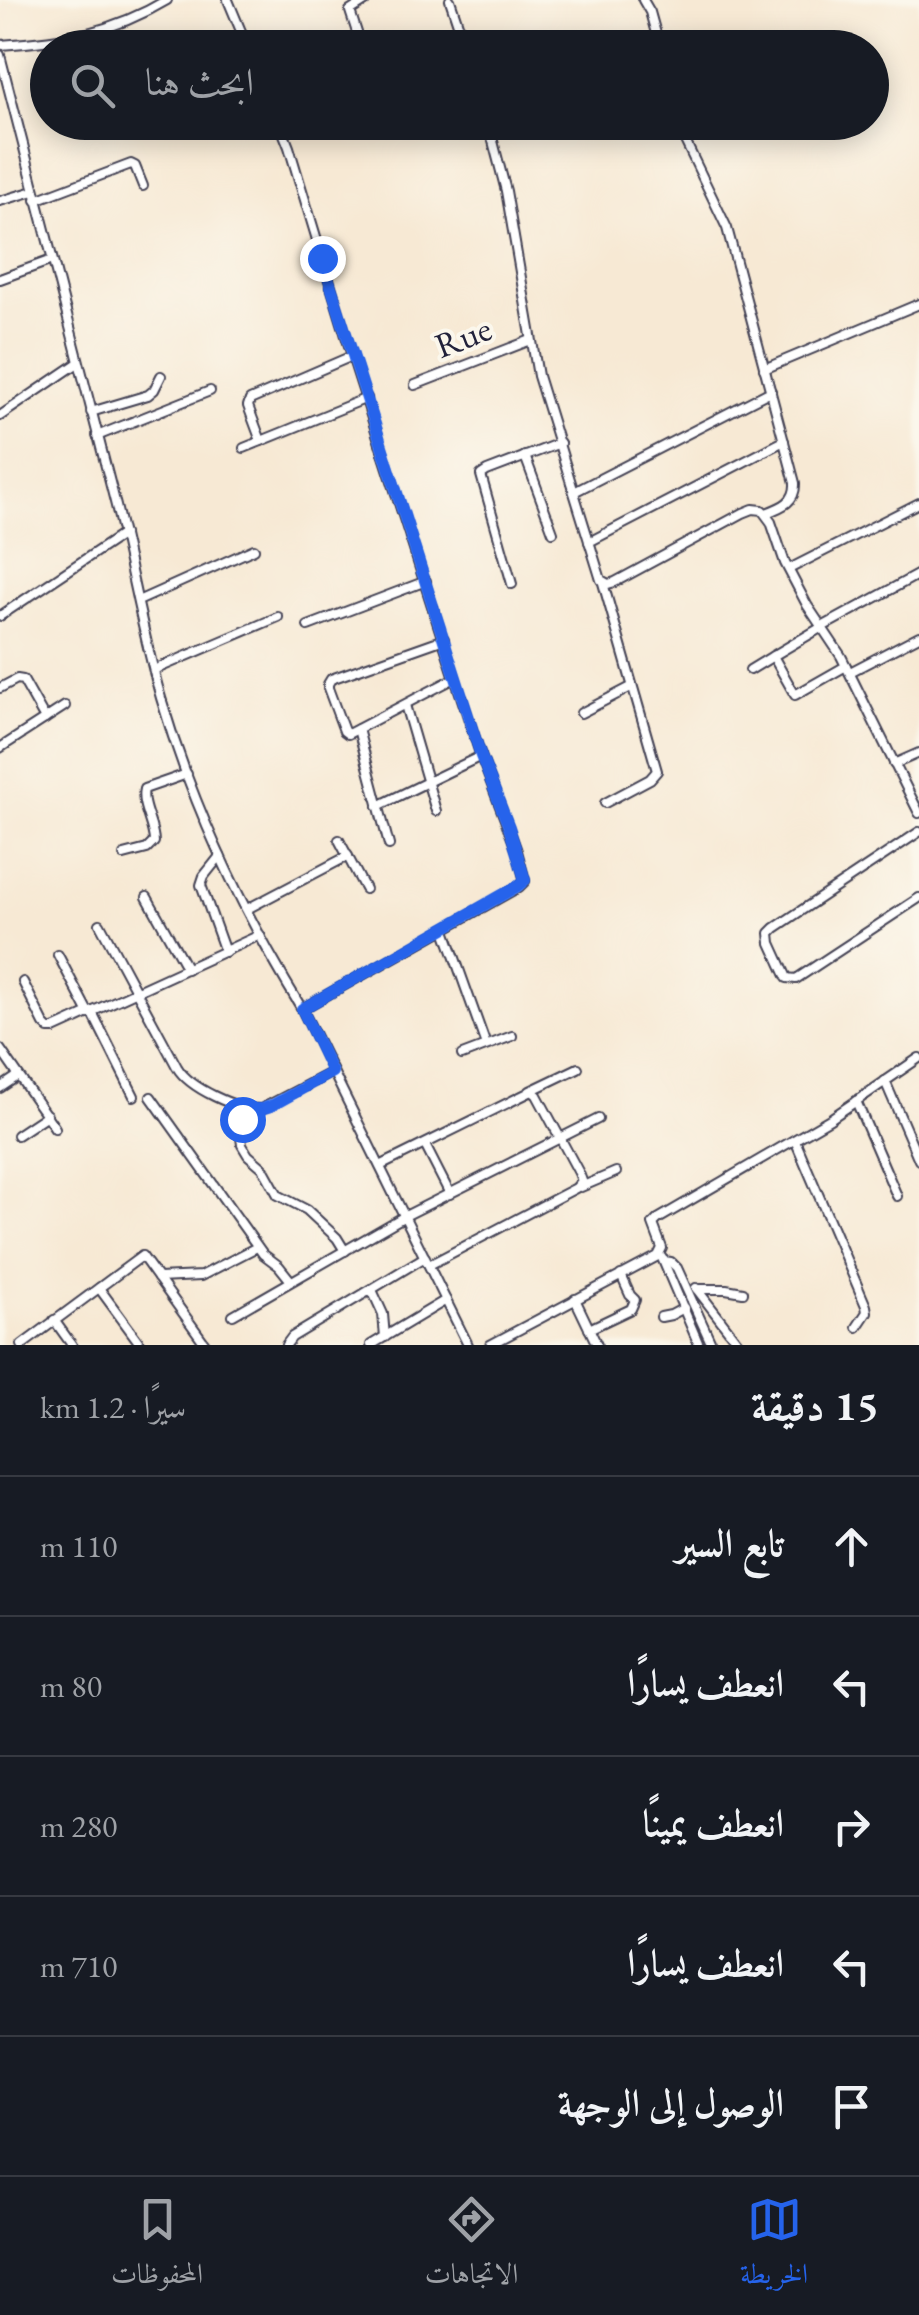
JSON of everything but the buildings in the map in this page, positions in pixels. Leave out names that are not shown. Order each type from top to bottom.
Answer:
[{"type":"street","points":[[101,30],[122,24],[167,0]]},
{"type":"street","points":[[228,0],[240,30]]},
{"type":"street","points":[[356,30],[350,13],[367,0]]},
{"type":"street","points":[[450,0],[460,30]]},
{"type":"street","points":[[643,0],[655,30]]},
{"type":"street","points":[[0,44],[30,43]]},
{"type":"street","points":[[0,56],[123,534],[154,670],[200,811],[466,1344]]},
{"type":"street","points":[[285,140],[481,756],[525,882],[302,1009]]},
{"type":"street","points":[[493,140],[506,191],[542,393],[603,582],[657,772],[650,780],[605,803]]},
{"type":"street","points":[[685,140],[728,228],[795,483],[792,500],[766,514]]},
{"type":"street","points":[[0,200],[35,196],[131,164],[143,186]]},
{"type":"street","points":[[0,279],[52,260]]},
{"type":"street","points":[[764,370],[919,304]]},
{"type":"street","name":"Rue","points":[[415,384],[531,340]]},
{"type":"street","points":[[261,440],[248,406],[250,400],[352,356]]},
{"type":"street","points":[[0,416],[78,363]]},
{"type":"street","points":[[91,412],[148,394],[162,376]]},
{"type":"street","points":[[98,436],[210,391]]},
{"type":"street","points":[[574,492],[771,391]]},
{"type":"street","points":[[244,448],[367,398]]},
{"type":"street","points":[[589,542],[784,441]]},
{"type":"street","points":[[512,584],[481,475],[560,443]]},
{"type":"street","points":[[525,456],[552,532]]},
{"type":"street","points":[[789,569],[919,503]]},
{"type":"street","points":[[603,582],[616,582],[743,513],[762,510],[789,569],[848,669],[919,813]]},
{"type":"street","points":[[0,616],[123,534]]},
{"type":"street","points":[[138,601],[254,550]]},
{"type":"street","points":[[750,670],[919,574]]},
{"type":"street","points":[[308,626],[426,581]]},
{"type":"street","points":[[154,670],[278,617]]},
{"type":"street","points":[[773,656],[795,695],[919,636]]},
{"type":"street","points":[[444,639],[328,681],[328,688],[348,734],[456,678]]},
{"type":"street","points":[[0,688],[23,680],[45,720]]},
{"type":"street","points":[[580,713],[632,687]]},
{"type":"street","points":[[405,704],[436,812]]},
{"type":"street","points":[[0,748],[65,706]]},
{"type":"street","points":[[358,729],[389,844]]},
{"type":"street","points":[[894,764],[919,753]]},
{"type":"street","points":[[378,806],[481,756]]},
{"type":"street","points":[[124,855],[153,846],[154,831],[144,789],[187,774]]},
{"type":"street","points":[[919,832],[775,928],[770,933],[771,943],[787,978],[796,979],[919,898]]},
{"type":"street","points":[[340,840],[365,889]]},
{"type":"street","points":[[220,856],[201,885],[225,952]]},
{"type":"street","points":[[247,909],[348,856]]},
{"type":"street","points":[[147,897],[187,970]]},
{"type":"street","points":[[100,924],[168,1054],[187,1081],[249,1109],[261,1109],[332,1072]]},
{"type":"street","points":[[445,930],[486,1046]]},
{"type":"street","points":[[23,982],[44,1024],[54,1030],[260,934]]},
{"type":"street","points":[[58,954],[134,1096]]},
{"type":"street","points":[[462,1055],[512,1036]]},
{"type":"street","points":[[0,1050],[55,1128]]},
{"type":"street","points":[[699,1345],[662,1258],[655,1221],[795,1140],[919,1058]]},
{"type":"street","points":[[380,1166],[578,1068]]},
{"type":"street","points":[[0,1088],[18,1076]]},
{"type":"street","points":[[886,1081],[919,1160]]},
{"type":"street","points":[[526,1094],[535,1092],[560,1136],[581,1177],[582,1183],[576,1188]]},
{"type":"street","points":[[151,1097],[262,1254],[291,1281]]},
{"type":"street","points":[[856,1101],[897,1196]]},
{"type":"street","points":[[249,1109],[240,1130],[248,1155],[263,1168],[278,1196],[307,1210],[345,1250]]},
{"type":"street","points":[[17,1135],[47,1114]]},
{"type":"street","points":[[233,1315],[405,1216],[598,1119]]},
{"type":"street","points":[[795,1140],[866,1306],[867,1312],[857,1327]]},
{"type":"street","points":[[425,1145],[450,1194]]},
{"type":"street","points":[[285,1343],[427,1261],[616,1172]]},
{"type":"street","points":[[158,1278],[201,1276],[257,1247]]},
{"type":"street","points":[[22,1345],[142,1256],[206,1345]]},
{"type":"street","points":[[490,1345],[621,1275],[662,1258],[674,1264],[712,1345]]},
{"type":"street","points":[[589,1329],[632,1309],[636,1300],[621,1275]]},
{"type":"street","points":[[684,1282],[696,1288],[740,1345]]},
{"type":"street","points":[[99,1288],[141,1345]]},
{"type":"street","points":[[696,1288],[743,1292]]},
{"type":"street","points":[[372,1290],[384,1314],[385,1337]]},
{"type":"street","points":[[371,1345],[446,1300]]},
{"type":"street","points":[[575,1300],[597,1345]]},
{"type":"street","points":[[660,1317],[684,1308]]},
{"type":"street","points":[[54,1320],[72,1345]]},
{"type":"route","points":[[242,1119],[249,1109],[271,1106],[332,1072],[302,1009],[525,882],[322,258]]}]
